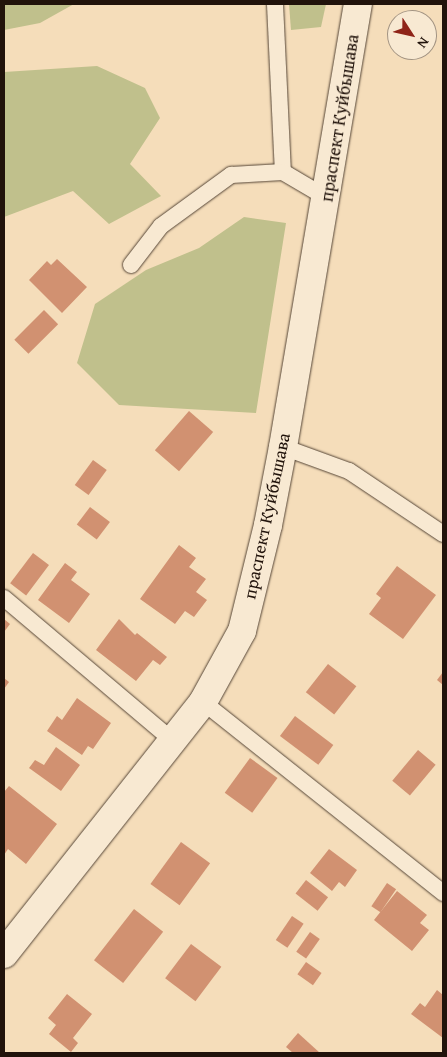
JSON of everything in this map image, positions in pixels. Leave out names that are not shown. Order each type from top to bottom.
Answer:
[{"type":"street","name":"праспект Куйбышава","points":[[4,954],[204,702],[242,631],[268,525],[283,447],[327,198],[358,4]]},
{"type":"lane","points":[[275,4],[283,172]]},
{"type":"lane","points":[[131,265],[162,226],[230,175],[283,172],[327,198]]},
{"type":"lane","points":[[283,447],[349,470],[443,534]]},
{"type":"lane","points":[[4,598],[173,741]]},
{"type":"lane","points":[[204,702],[443,893]]},
{"type":"green space","points":[[4,4],[74,4],[40,23],[4,30]]},
{"type":"green space","points":[[289,4],[326,4],[321,27],[291,30]]},
{"type":"green space","points":[[97,66],[145,88],[160,118],[130,164],[161,196],[109,224],[73,191],[4,217],[4,72]]},
{"type":"green space","points":[[244,217],[286,223],[256,413],[119,405],[77,363],[95,304],[146,270],[199,248]]},
{"type":"building","points":[[57,259],[87,287],[62,313],[29,280],[47,261],[51,265]]},
{"type":"building","points":[[44,310],[58,324],[28,354],[14,340]]},
{"type":"building","points":[[189,411],[213,432],[179,471],[155,450]]},
{"type":"building","points":[[93,460],[107,470],[89,495],[75,485]]},
{"type":"building","points":[[90,507],[110,522],[97,540],[77,525]]},
{"type":"building","points":[[179,545],[196,558],[189,567],[206,579],[196,592],[207,600],[194,617],[185,611],[175,624],[140,599]]},
{"type":"building","points":[[33,553],[49,565],[26,595],[10,583]]},
{"type":"building","points":[[65,563],[77,572],[71,580],[90,594],[69,623],[38,600]]},
{"type":"building","points":[[397,566],[436,595],[403,639],[369,614],[381,598],[376,594]]},
{"type":"building","points":[[4,619],[10,624],[4,632]]},
{"type":"building","points":[[119,619],[135,635],[137,633],[167,657],[160,665],[153,660],[136,681],[96,650]]},
{"type":"building","points":[[328,664],[356,686],[334,715],[306,692]]},
{"type":"building","points":[[443,672],[443,685],[437,680]]},
{"type":"building","points":[[4,678],[9,682],[4,689]]},
{"type":"building","points":[[77,698],[111,723],[93,749],[88,746],[82,755],[47,731],[57,716],[62,720]]},
{"type":"building","points":[[295,716],[333,745],[318,765],[280,736]]},
{"type":"building","points":[[56,747],[80,765],[61,791],[29,768],[35,760],[44,765]]},
{"type":"building","points":[[418,750],[436,765],[410,795],[392,781]]},
{"type":"building","points":[[250,758],[278,778],[252,813],[225,793]]},
{"type":"building","points":[[9,786],[57,824],[26,864],[8,849],[4,855],[4,792]]},
{"type":"building","points":[[181,842],[210,863],[180,905],[150,884]]},
{"type":"building","points":[[329,849],[357,870],[345,887],[339,882],[332,891],[310,873]]},
{"type":"building","points":[[306,880],[328,897],[318,911],[296,893]]},
{"type":"building","points":[[387,883],[396,889],[380,912],[371,906]]},
{"type":"building","points":[[397,891],[427,915],[420,923],[429,930],[412,951],[374,920]]},
{"type":"building","points":[[134,909],[163,932],[123,983],[94,960]]},
{"type":"building","points":[[292,916],[304,924],[287,948],[276,940]]},
{"type":"building","points":[[310,932],[320,939],[306,959],[296,952]]},
{"type":"building","points":[[191,944],[221,967],[195,1001],[165,978]]},
{"type":"building","points":[[306,962],[322,973],[313,985],[297,974]]},
{"type":"building","points":[[437,990],[443,995],[443,1038],[411,1014],[420,1003],[425,1007]]},
{"type":"building","points":[[67,994],[92,1014],[73,1038],[78,1043],[71,1052],[49,1034],[56,1025],[48,1018]]},
{"type":"building","points":[[298,1033],[320,1053],[293,1053],[286,1047]]}]
